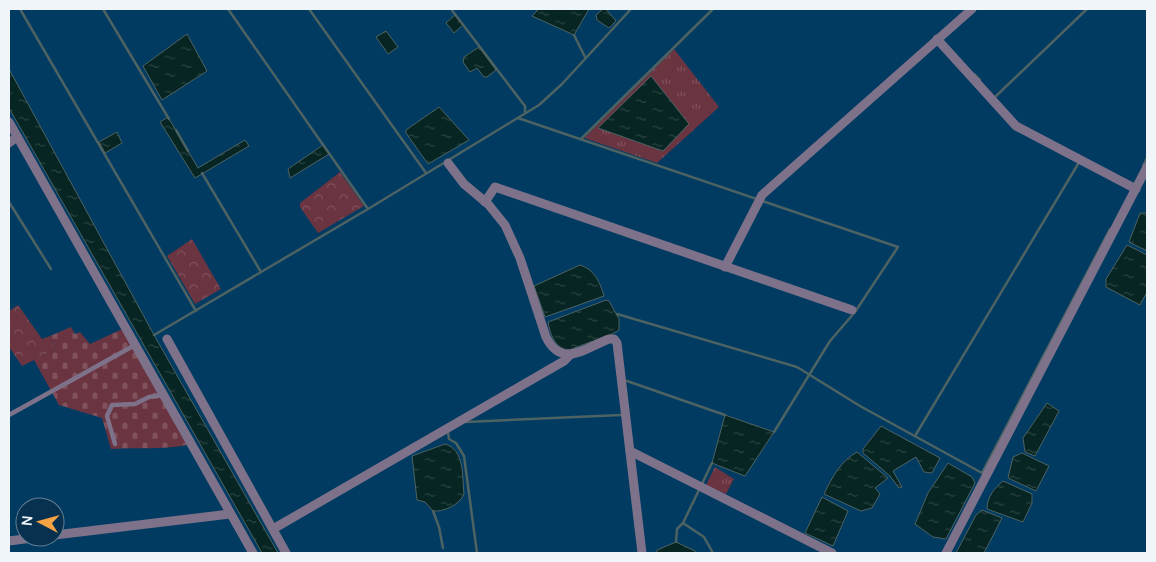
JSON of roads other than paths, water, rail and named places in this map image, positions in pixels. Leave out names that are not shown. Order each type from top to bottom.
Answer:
[{"type":"street","points":[[725,267],[762,195],[972,9]]},
{"type":"street","points":[[937,39],[1016,126],[1136,189]]},
{"type":"street","points":[[9,122],[253,553]]},
{"type":"street","points":[[9,143],[17,137]]},
{"type":"street","points":[[448,163],[464,184],[497,213],[514,242],[549,343],[562,354],[570,355]]},
{"type":"street","points":[[946,553],[1147,167]]},
{"type":"street","points":[[485,202],[495,187],[852,310]]},
{"type":"street","points":[[167,339],[286,553]]},
{"type":"street","points":[[272,529],[564,361],[570,355],[609,339],[616,340],[642,553]]},
{"type":"street","points":[[630,451],[832,553]]},
{"type":"street","points":[[65,534],[230,514]]},
{"type":"lane","points":[[9,415],[135,345]]},
{"type":"lane","points":[[115,444],[107,416],[112,405],[128,406],[149,397],[163,395]]},
{"type":"water","points":[[539,9],[589,9],[574,35],[532,16]]},
{"type":"water","points":[[603,9],[606,9],[616,21],[609,28],[597,20],[596,15]]},
{"type":"water","points":[[455,15],[463,25],[454,33],[446,23]]},
{"type":"water","points":[[386,31],[398,47],[388,54],[376,37]]},
{"type":"water","points":[[187,34],[207,71],[162,100],[143,66]]},
{"type":"water","points":[[479,47],[496,70],[487,77],[484,77],[477,68],[470,72],[463,62],[464,57]]},
{"type":"water","points":[[9,69],[154,335],[278,553],[262,553],[9,108]]},
{"type":"water","points":[[651,76],[689,124],[663,151],[598,128]]},
{"type":"water","points":[[439,107],[469,140],[428,164],[406,133],[406,130]]},
{"type":"water","points":[[168,117],[198,168],[245,140],[249,146],[195,178],[160,122]]},
{"type":"water","points":[[117,132],[122,143],[105,153],[99,142]]},
{"type":"water","points":[[323,145],[329,154],[290,178],[288,169]]},
{"type":"water","points":[[1140,213],[1147,213],[1147,251],[1129,242]]},
{"type":"water","points":[[1127,245],[1147,255],[1147,292],[1140,305],[1106,287],[1106,279]]},
{"type":"water","points":[[580,265],[593,273],[601,286],[604,296],[545,317],[534,286]]},
{"type":"water","points":[[606,300],[609,301],[619,319],[619,330],[569,350],[557,344],[552,336],[548,322]]},
{"type":"water","points":[[1047,403],[1059,411],[1035,456],[1025,452],[1023,438]]},
{"type":"water","points":[[725,415],[774,432],[745,476],[712,463]]},
{"type":"water","points":[[881,426],[940,458],[932,473],[924,472],[916,457],[893,471],[902,487],[899,488],[890,476],[863,453],[863,449]]},
{"type":"water","points":[[445,444],[456,452],[459,458],[464,494],[451,507],[433,511],[425,502],[417,500],[412,456]]},
{"type":"water","points":[[857,452],[888,478],[875,488],[880,494],[872,508],[861,511],[824,494],[838,470],[846,460]]},
{"type":"water","points":[[1022,453],[1049,466],[1036,491],[1008,478],[1013,457]]},
{"type":"water","points":[[948,463],[972,477],[975,483],[946,539],[933,537],[915,524],[928,493]]},
{"type":"water","points":[[1003,481],[1032,494],[1032,503],[1023,522],[987,509],[990,496]]},
{"type":"water","points":[[822,497],[848,511],[833,546],[805,533]]},
{"type":"water","points":[[982,510],[1002,518],[984,553],[956,553],[976,515]]},
{"type":"water","points":[[676,542],[697,553],[657,553],[657,550]]},
{"type":"waterway","points":[[20,9],[196,311]]},
{"type":"waterway","points":[[103,9],[169,119]]},
{"type":"waterway","points":[[228,9],[368,209]]},
{"type":"waterway","points":[[309,9],[426,173]]},
{"type":"waterway","points":[[451,9],[525,106],[525,113]]},
{"type":"waterway","points":[[154,335],[368,209],[539,105],[562,84],[631,9]]},
{"type":"waterway","points":[[581,139],[713,9]]},
{"type":"waterway","points":[[995,97],[1087,9]]},
{"type":"waterway","points":[[574,35],[585,57]]},
{"type":"waterway","points":[[974,74],[980,80]]},
{"type":"waterway","points":[[518,118],[898,247],[855,312],[830,341],[774,432]]},
{"type":"waterway","points":[[176,130],[188,151]]},
{"type":"waterway","points":[[1143,166],[1147,158]]},
{"type":"waterway","points":[[915,436],[1078,164]]},
{"type":"waterway","points":[[202,173],[261,272]]},
{"type":"waterway","points":[[9,202],[51,269]]},
{"type":"waterway","points":[[617,314],[797,367],[860,406],[982,473],[1110,229]]},
{"type":"waterway","points":[[627,381],[725,415]]},
{"type":"waterway","points":[[466,422],[621,415]]},
{"type":"waterway","points":[[448,432],[449,439],[456,443],[464,456],[477,553]]},
{"type":"waterway","points":[[676,542],[677,529],[683,523],[712,463]]},
{"type":"waterway","points":[[433,511],[439,527],[443,548]]},
{"type":"waterway","points":[[683,523],[704,537],[713,553]]}]
